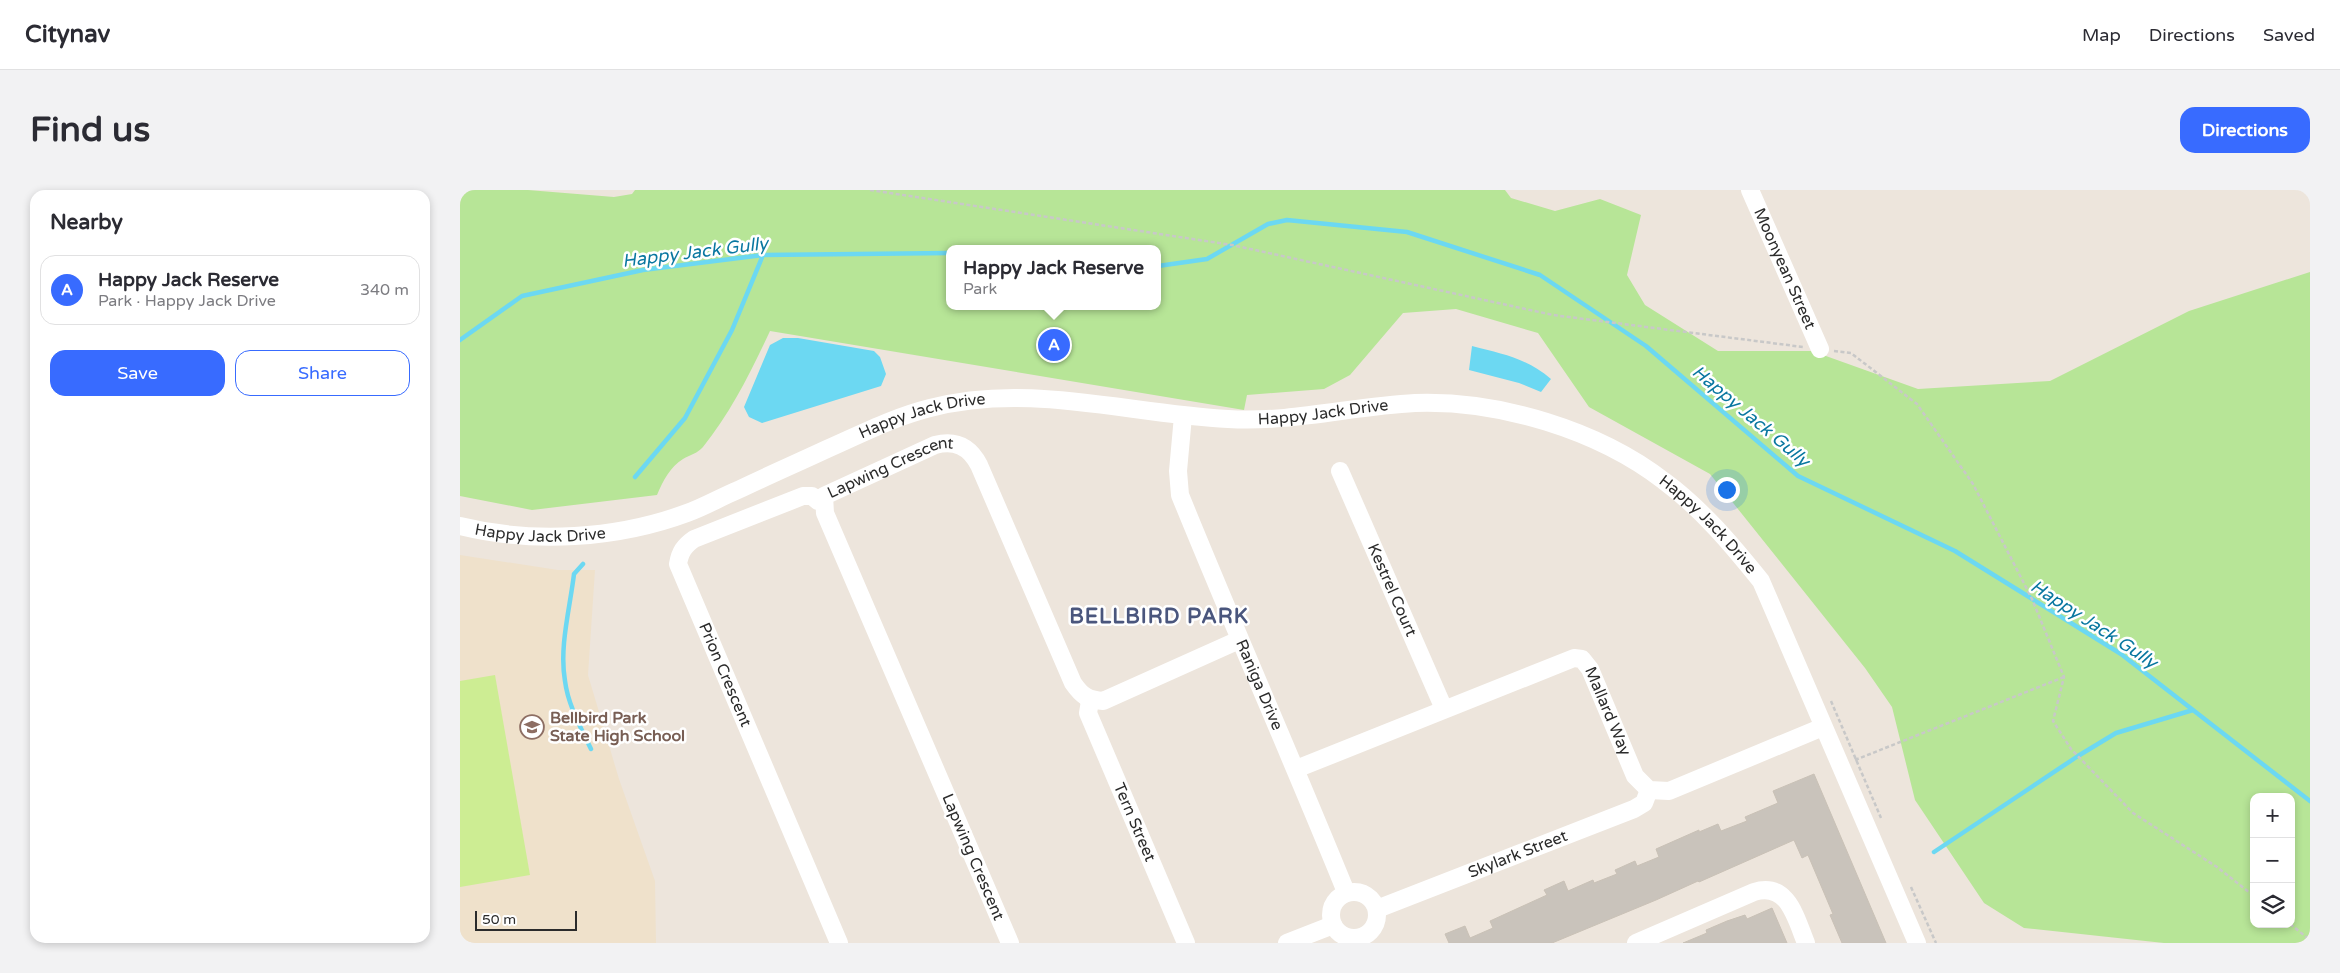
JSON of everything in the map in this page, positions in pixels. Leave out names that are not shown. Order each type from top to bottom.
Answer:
[{"type":"street","name":"Moonyean Street","points":[[1750,190],[1820,349]]},
{"type":"street","name":"Happy Jack Drive","points":[[460,526],[510,535],[546,536],[626,530],[688,513],[898,417],[957,401],[1022,397],[1099,403],[1183,416],[1262,420],[1415,403],[1464,405],[1530,418],[1580,433],[1628,458],[1663,480],[1728,539],[1761,581],[1917,943]]},
{"type":"street","name":"Raniga Drive","points":[[1183,416],[1178,471],[1180,495],[1239,640],[1296,769],[1346,892]]},
{"type":"street","name":"Lapwing Crescent","points":[[1010,943],[829,522],[823,502],[824,496],[935,445],[947,442],[966,447],[974,455],[979,465],[1073,683],[1080,694],[1090,701]]},
{"type":"street","name":"Kestrel Court","points":[[1340,471],[1444,709]]},
{"type":"street","name":"Prion Crescent","points":[[823,502],[818,501],[812,496],[803,496],[694,539],[685,546],[680,554],[678,564],[839,943]]},
{"type":"street","points":[[1090,701],[1104,702],[1239,640]]},
{"type":"street","name":"Mallard Way","points":[[1296,769],[1574,658],[1582,660],[1590,669],[1634,776],[1649,790]]},
{"type":"street","name":"Tern Street","points":[[1090,701],[1088,713],[1186,943]]},
{"type":"street","points":[[1649,790],[1669,791],[1823,727]]},
{"type":"street","name":"Skylark Street","points":[[1377,909],[1634,810],[1644,803],[1649,790]]},
{"type":"street","points":[[1636,943],[1754,892],[1766,889],[1778,892],[1785,897],[1806,943]]},
{"type":"street","points":[[1346,892],[1362,892],[1369,896],[1377,909],[1376,924],[1368,939],[1344,936],[1333,925],[1331,917],[1334,902],[1346,892]]},
{"type":"street","points":[[1287,943],[1333,925]]},
{"type":"path","points":[[870,190],[1232,245],[1553,315],[1851,353],[1917,404],[1974,484],[2032,598],[2064,677],[2054,721],[2071,749],[2133,813],[2217,867],[2250,893]]},
{"type":"path","points":[[1840,766],[2064,677]]},
{"type":"path","points":[[1828,693],[1884,823]]},
{"type":"path","points":[[1910,885],[1936,943]]},
{"type":"path","points":[[2295,928],[2310,940]]},
{"type":"shaded area","name":"Bellbird Park State High School","points":[[460,555],[558,570],[595,570],[588,675],[619,779],[655,881],[656,943],[460,943]]},
{"type":"green space","points":[[463,190],[528,190],[614,197],[632,194],[635,190],[1505,190],[1511,198],[1555,211],[1600,199],[1641,215],[1627,275],[1645,305],[1718,351],[1812,351],[1918,389],[2050,381],[2189,311],[2310,272],[2310,943],[2164,943],[2024,928],[1984,903],[1915,800],[1892,707],[1865,668],[1710,474],[1589,407],[1538,333],[1456,309],[1403,313],[1350,375],[1324,389],[1247,395],[1244,410],[770,331],[723,420],[701,449],[674,466],[664,480],[657,495],[532,510],[460,496],[460,195]]},
{"type":"green space","points":[[495,675],[530,875],[460,887],[460,681]]},
{"type":"water","points":[[783,338],[798,338],[874,351],[880,357],[886,374],[881,386],[762,423],[749,417],[744,407],[770,345]]},
{"type":"water","points":[[1472,346],[1523,361],[1551,379],[1541,392],[1519,383],[1469,370]]},
{"type":"building","points":[[1814,774],[1886,943],[1842,943],[1830,915],[1833,914],[1808,855],[1802,858],[1794,840],[1552,943],[1449,943],[1445,934],[1465,926],[1470,938],[1493,928],[1490,921],[1547,895],[1544,890],[1564,881],[1568,891],[1593,880],[1594,883],[1617,874],[1615,870],[1635,861],[1637,866],[1659,857],[1656,849],[1699,830],[1699,832],[1718,824],[1721,831],[1747,821],[1745,817],[1778,803],[1773,791]]},
{"type":"building","points":[[1772,908],[1787,943],[1683,943],[1707,933],[1706,930],[1727,921],[1745,915],[1747,919]]},
{"type":"waterway","name":"Happy Jack Gully","points":[[1161,266],[1207,259],[1268,224],[1287,220],[1407,232],[1540,275],[1646,346],[1798,476],[1955,551],[2121,654],[2310,801]]},
{"type":"waterway","name":"Happy Jack Gully","points":[[460,340],[522,296],[643,270],[763,255],[946,253]]},
{"type":"waterway","points":[[635,477],[685,418],[732,330],[763,255]]},
{"type":"waterway","points":[[583,564],[574,574],[563,655],[569,699],[591,749]]},
{"type":"waterway","points":[[1934,852],[2078,756],[2116,733],[2193,710]]},
{"type":"place","name":"Happy Jack Reserve","points":[[1054,345]]},
{"type":"place","name":"Bellbird Park State High School","points":[[532,727]]},
{"type":"district","name":"BELLBIRD PARK","points":[[1159,616]]}]
